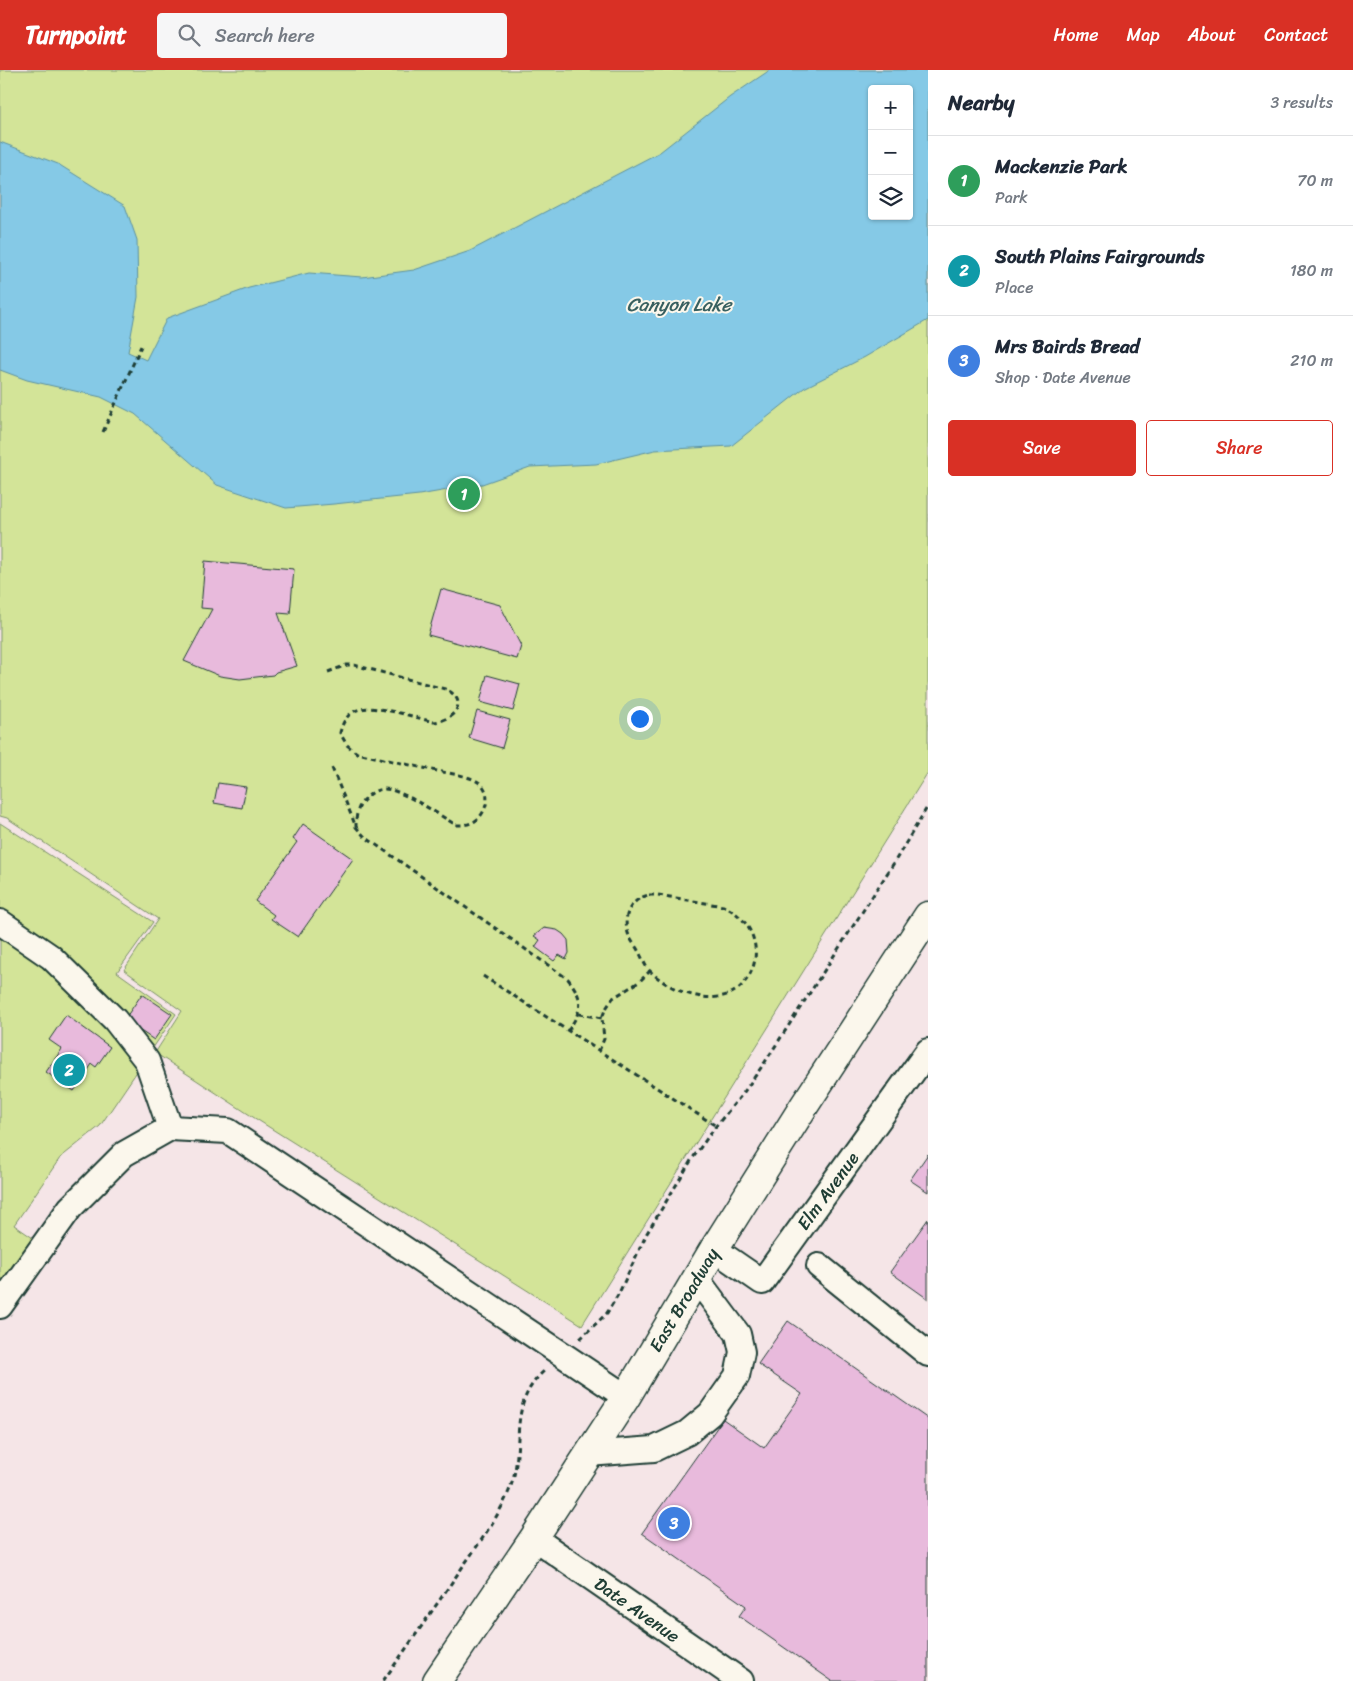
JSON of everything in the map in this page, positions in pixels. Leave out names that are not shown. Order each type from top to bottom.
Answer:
[{"type":"main road","name":"East Broadway","points":[[437,1681],[626,1398],[714,1249],[804,1106],[928,916]]},
{"type":"street","points":[[0,922],[51,957],[115,1020],[147,1061],[170,1128]]},
{"type":"street","name":"Elm Avenue","points":[[714,1249],[762,1282],[928,1052]]},
{"type":"street","points":[[0,1306],[70,1208],[124,1154],[170,1128],[228,1130],[626,1398]]},
{"type":"street","points":[[819,1266],[928,1354]]},
{"type":"street","points":[[588,1454],[654,1449],[687,1433],[710,1414],[737,1376],[742,1352],[738,1334],[697,1279]]},
{"type":"street","name":"Date Avenue","points":[[534,1538],[741,1681]]},
{"type":"path","points":[[103,432],[141,346]]},
{"type":"path","points":[[328,672],[347,665],[354,665],[453,692],[458,699],[458,707],[454,714],[444,721],[434,722],[376,708],[361,709],[348,716],[341,725],[340,733],[347,745],[357,753],[466,777],[483,785],[487,794],[484,812],[475,821],[465,826],[456,825],[397,790],[384,788],[372,792],[362,802],[356,812],[356,826]]},
{"type":"path","points":[[332,768],[356,826],[365,837],[568,980],[577,990],[580,1002],[579,1014],[568,1031]]},
{"type":"path","points":[[383,1681],[502,1508],[516,1470],[519,1444],[518,1422],[527,1392],[536,1379],[608,1313],[623,1286],[647,1233],[692,1159],[765,1062],[892,866],[928,806]]},
{"type":"path","points":[[658,895],[723,906],[731,909],[742,918],[753,935],[756,955],[754,965],[743,984],[725,995],[717,997],[690,995],[673,987],[650,971],[630,938],[626,921],[633,903],[640,897],[658,895]]},
{"type":"path","points":[[600,1051],[604,1038],[602,1018],[605,1010],[613,998],[639,982],[650,971]]},
{"type":"path","points":[[483,976],[716,1126]]},
{"type":"path","points":[[579,1014],[602,1018]]},
{"type":"green space","points":[[0,70],[928,70],[928,772],[582,1325],[155,1053],[182,1011],[124,970],[158,919],[7,818],[0,816]]},
{"type":"green space","points":[[0,823],[153,922],[117,972],[176,1014],[100,1126],[60,1158],[14,1225],[33,1238],[0,1285]]},
{"type":"water","name":"Canyon Lake","points":[[770,70],[928,70],[928,320],[865,357],[804,388],[731,446],[655,450],[596,464],[530,467],[482,484],[419,495],[286,508],[217,485],[135,414],[101,397],[27,380],[0,370],[0,142],[58,164],[125,206],[137,240],[138,297],[128,352],[146,360],[167,318],[249,288],[309,273],[362,277],[414,270],[470,251],[660,152],[730,97]]},
{"type":"building","points":[[205,561],[294,569],[290,614],[278,613],[297,666],[276,672],[273,675],[240,679],[220,676],[184,661],[212,609],[201,608]]},
{"type":"building","points":[[441,589],[500,605],[521,646],[517,659],[428,635]]},
{"type":"building","points":[[487,675],[520,684],[513,711],[480,702]]},
{"type":"building","points":[[477,711],[510,720],[502,748],[469,738]]},
{"type":"building","points":[[218,783],[246,787],[242,808],[214,803]]},
{"type":"building","points":[[303,824],[353,859],[298,937],[271,919],[274,915],[255,901],[297,842],[293,839]]},
{"type":"building","points":[[544,928],[557,930],[568,940],[569,953],[566,959],[559,955],[554,961],[535,947],[540,940],[534,936]]},
{"type":"building","points":[[142,994],[172,1014],[154,1040],[124,1020]]},
{"type":"building","points":[[66,1015],[110,1047],[96,1067],[92,1064],[74,1091],[46,1072],[62,1049],[49,1040]]},
{"type":"building","points":[[928,1154],[928,1192],[910,1180]]},
{"type":"building","points":[[928,1219],[928,1299],[890,1272]]},
{"type":"building","points":[[788,1321],[928,1419],[928,1681],[832,1681],[739,1616],[746,1606],[642,1533],[723,1419],[764,1448],[802,1394],[758,1364]]},
{"type":"place","name":"Mackenzie Park","points":[[464,494]]},
{"type":"place","name":"South Plains Fairgrounds","points":[[69,1070]]},
{"type":"place","name":"Mrs Bairds Bread","points":[[674,1523]]}]
